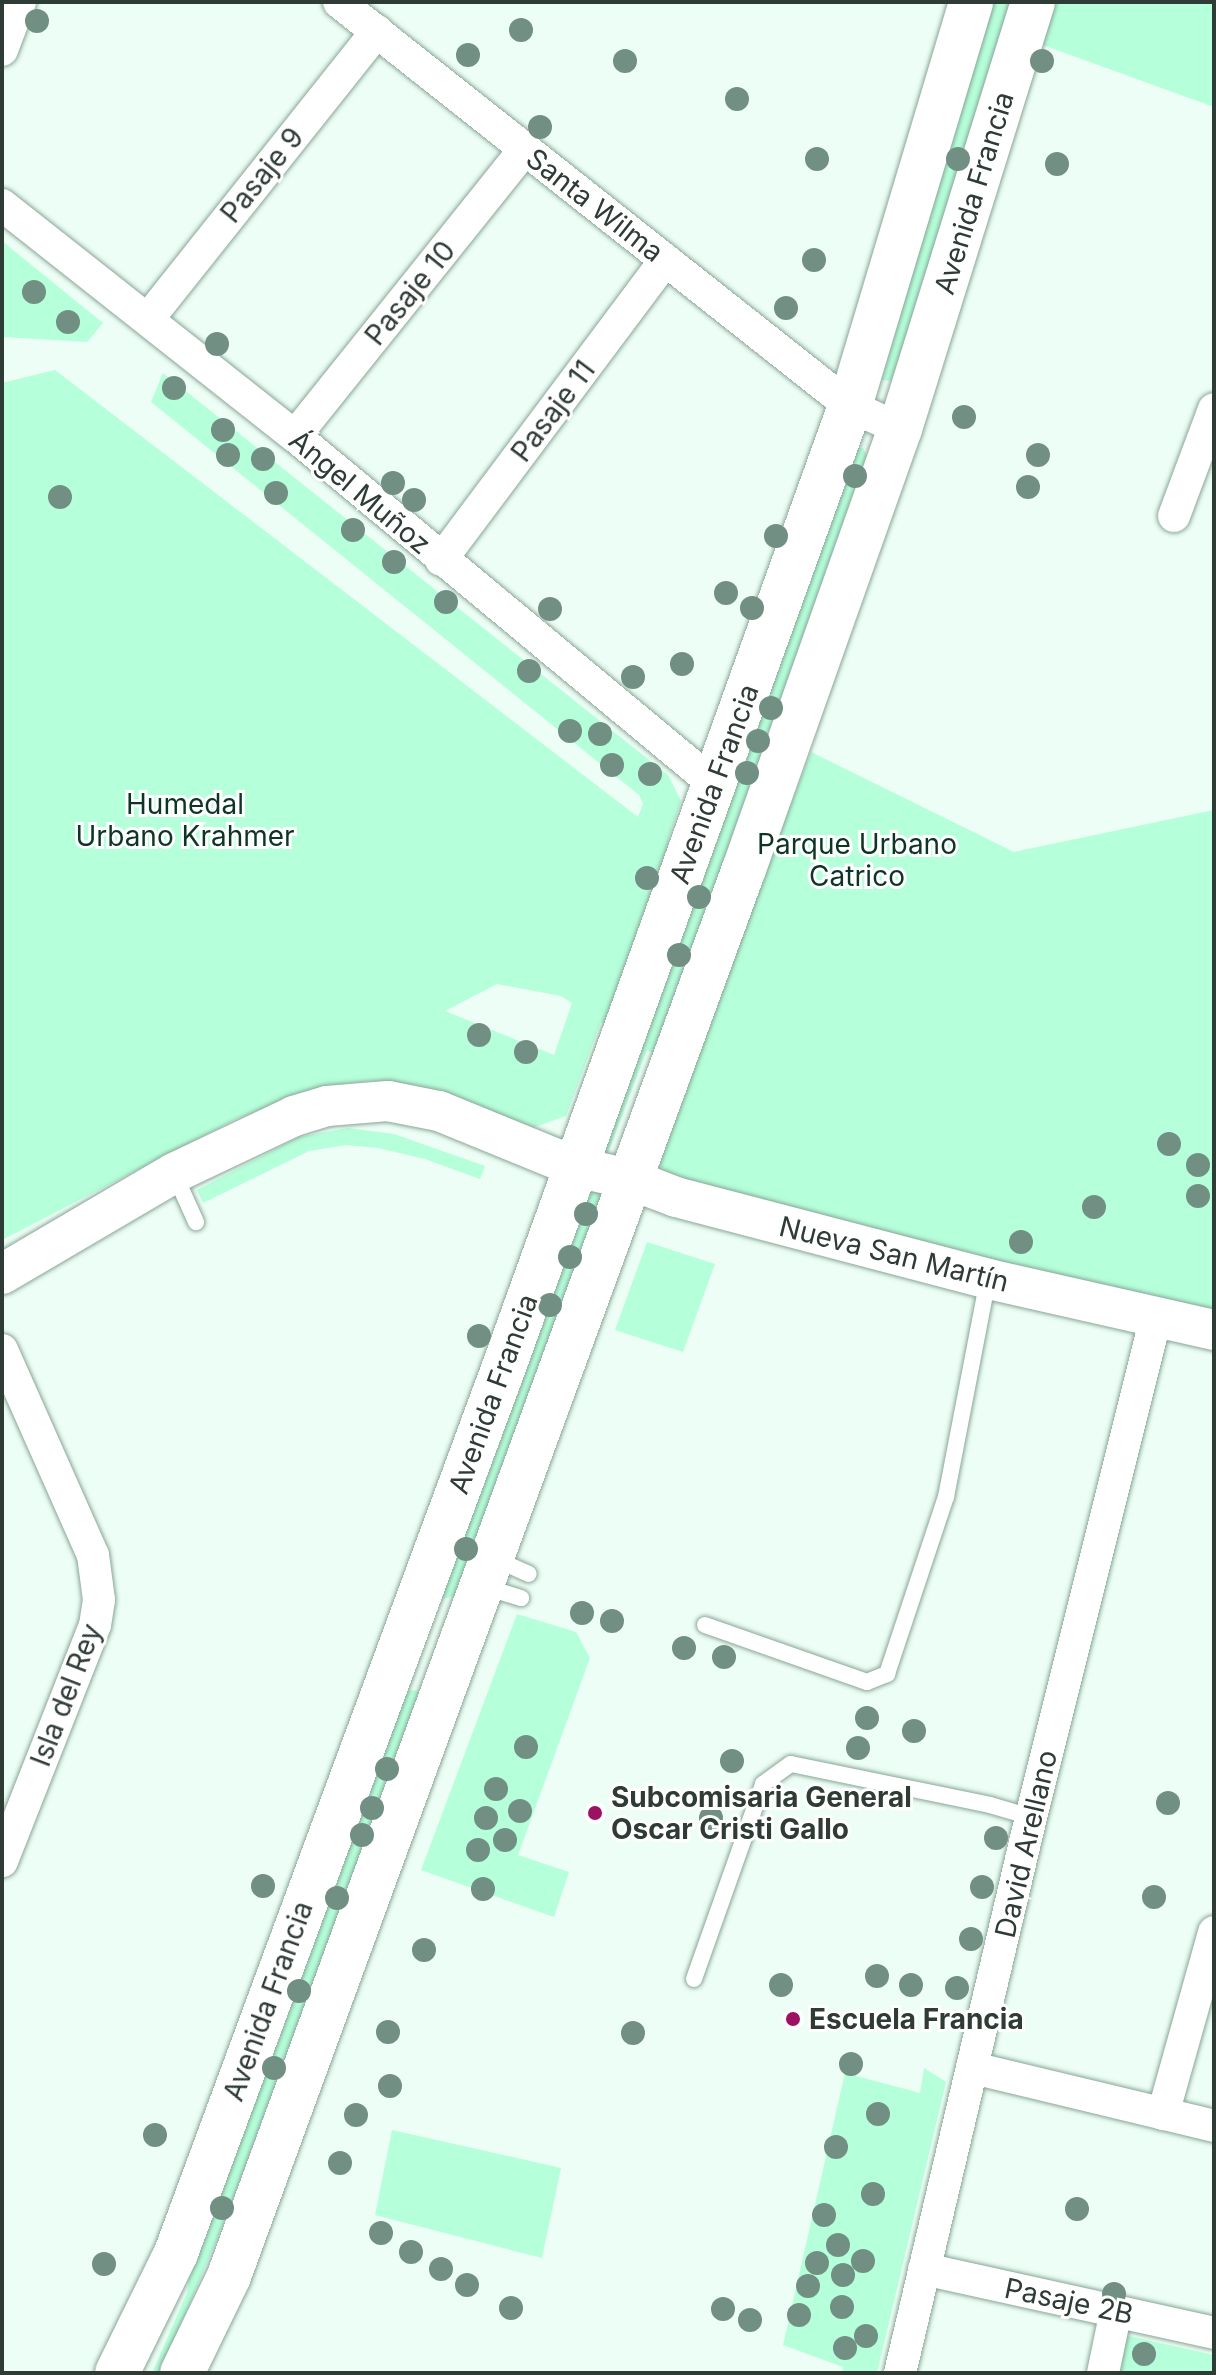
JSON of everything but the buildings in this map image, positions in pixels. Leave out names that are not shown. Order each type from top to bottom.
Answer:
[{"type":"main road","name":"Avenida Francia","points":[[117,2373],[176,2253],[714,784],[850,406],[971,2]]},
{"type":"main road","name":"Avenida Francia","points":[[182,2373],[229,2276],[457,1648],[500,1572],[629,1179],[900,429],[1033,2]]},
{"type":"main road","points":[[404,1634],[457,1648]]},
{"type":"street","points":[[2,50],[20,2]]},
{"type":"street","name":"Santa Wilma","points":[[339,2],[850,406]]},
{"type":"street","name":"Pasaje 9","points":[[148,319],[377,31]]},
{"type":"street","name":"Pasaje 10","points":[[295,436],[525,149]]},
{"type":"street","name":"Ángel Muñoz","points":[[2,205],[295,436],[714,784]]},
{"type":"street","name":"Pasaje 11","points":[[441,560],[665,261]]},
{"type":"street","points":[[850,406],[900,429]]},
{"type":"street","points":[[1174,516],[1214,409]]},
{"type":"street","name":"Nueva San Martín","points":[[2,1274],[174,1173],[294,1116],[327,1106],[362,1101],[414,1105],[439,1111],[576,1167],[629,1179],[676,1197],[988,1279],[1214,1330]]},
{"type":"street","name":"David Arellano","points":[[900,2373],[1031,1817],[1156,1317]]},
{"type":"street","name":"Isla del Rey","points":[[2,1350],[93,1555],[99,1600],[95,1625],[2,1861]]},
{"type":"street","points":[[1163,2114],[1214,1932]]},
{"type":"street","points":[[973,2068],[1214,2126]]},
{"type":"street","name":"Pasaje 2B","points":[[924,2269],[1214,2333]]},
{"type":"street","points":[[1103,2373],[1116,2311]]},
{"type":"lane","points":[[174,1173],[196,1222]]},
{"type":"lane","points":[[705,1625],[867,1682],[887,1674],[946,1497],[988,1279]]},
{"type":"lane","points":[[500,1572],[521,1598]]},
{"type":"lane","points":[[694,1979],[763,1784],[791,1764],[990,1805],[1031,1817]]},
{"type":"green space","points":[[990,2],[1010,2],[904,382],[882,380]]},
{"type":"green space","points":[[1055,2],[1214,4],[1214,107],[1040,44]]},
{"type":"green space","points":[[2,241],[103,323],[87,342],[2,337]]},
{"type":"green space","points":[[55,370],[638,817],[643,804],[639,795],[151,402],[163,373],[668,775],[681,801],[668,840],[701,865],[856,448],[863,448],[870,462],[753,904],[811,752],[1014,852],[1214,810],[1214,1317],[674,1182],[655,1161],[688,1074],[647,1050],[605,1161],[594,1158],[636,1044],[601,1022],[566,1116],[532,1128],[402,1085],[370,1081],[325,1086],[236,1119],[2,1240],[2,383]],"holes":[[[497,984],[561,996],[572,1003],[554,1055],[445,1011]]]},
{"type":"green space","points":[[348,1128],[394,1134],[485,1166],[480,1179],[425,1159],[378,1148],[346,1145],[309,1151],[203,1203],[197,1190],[299,1137]]},
{"type":"green space","points":[[583,1187],[603,1194],[457,1595],[443,1599],[435,1591]]},
{"type":"green space","points":[[647,1242],[715,1264],[683,1352],[615,1330]]},
{"type":"green space","points":[[517,1614],[576,1632],[590,1658],[518,1855],[569,1872],[554,1917],[421,1870]]},
{"type":"green space","points":[[405,1690],[424,1691],[223,2225],[160,2373],[152,2373],[187,2293],[192,2250]]},
{"type":"green space","points":[[924,2068],[946,2082],[877,2373],[842,2373],[843,2367],[783,2345],[845,2073],[920,2093]]},
{"type":"green space","points":[[392,2130],[561,2168],[542,2258],[375,2215]]},
{"type":"green space","points":[[1124,2335],[1214,2355],[1214,2373],[1116,2373]]},
{"type":"place","name":"Subcomisaria General Oscar Cristi Gallo","points":[[595,1813]]},
{"type":"place","name":"Escuela Francia","points":[[793,2019]]},
{"type":"park label","name":"Humedal Urbano Krahmer","points":[[185,820]]},
{"type":"park label","name":"Parque Urbano Catrico","points":[[857,860]]}]
